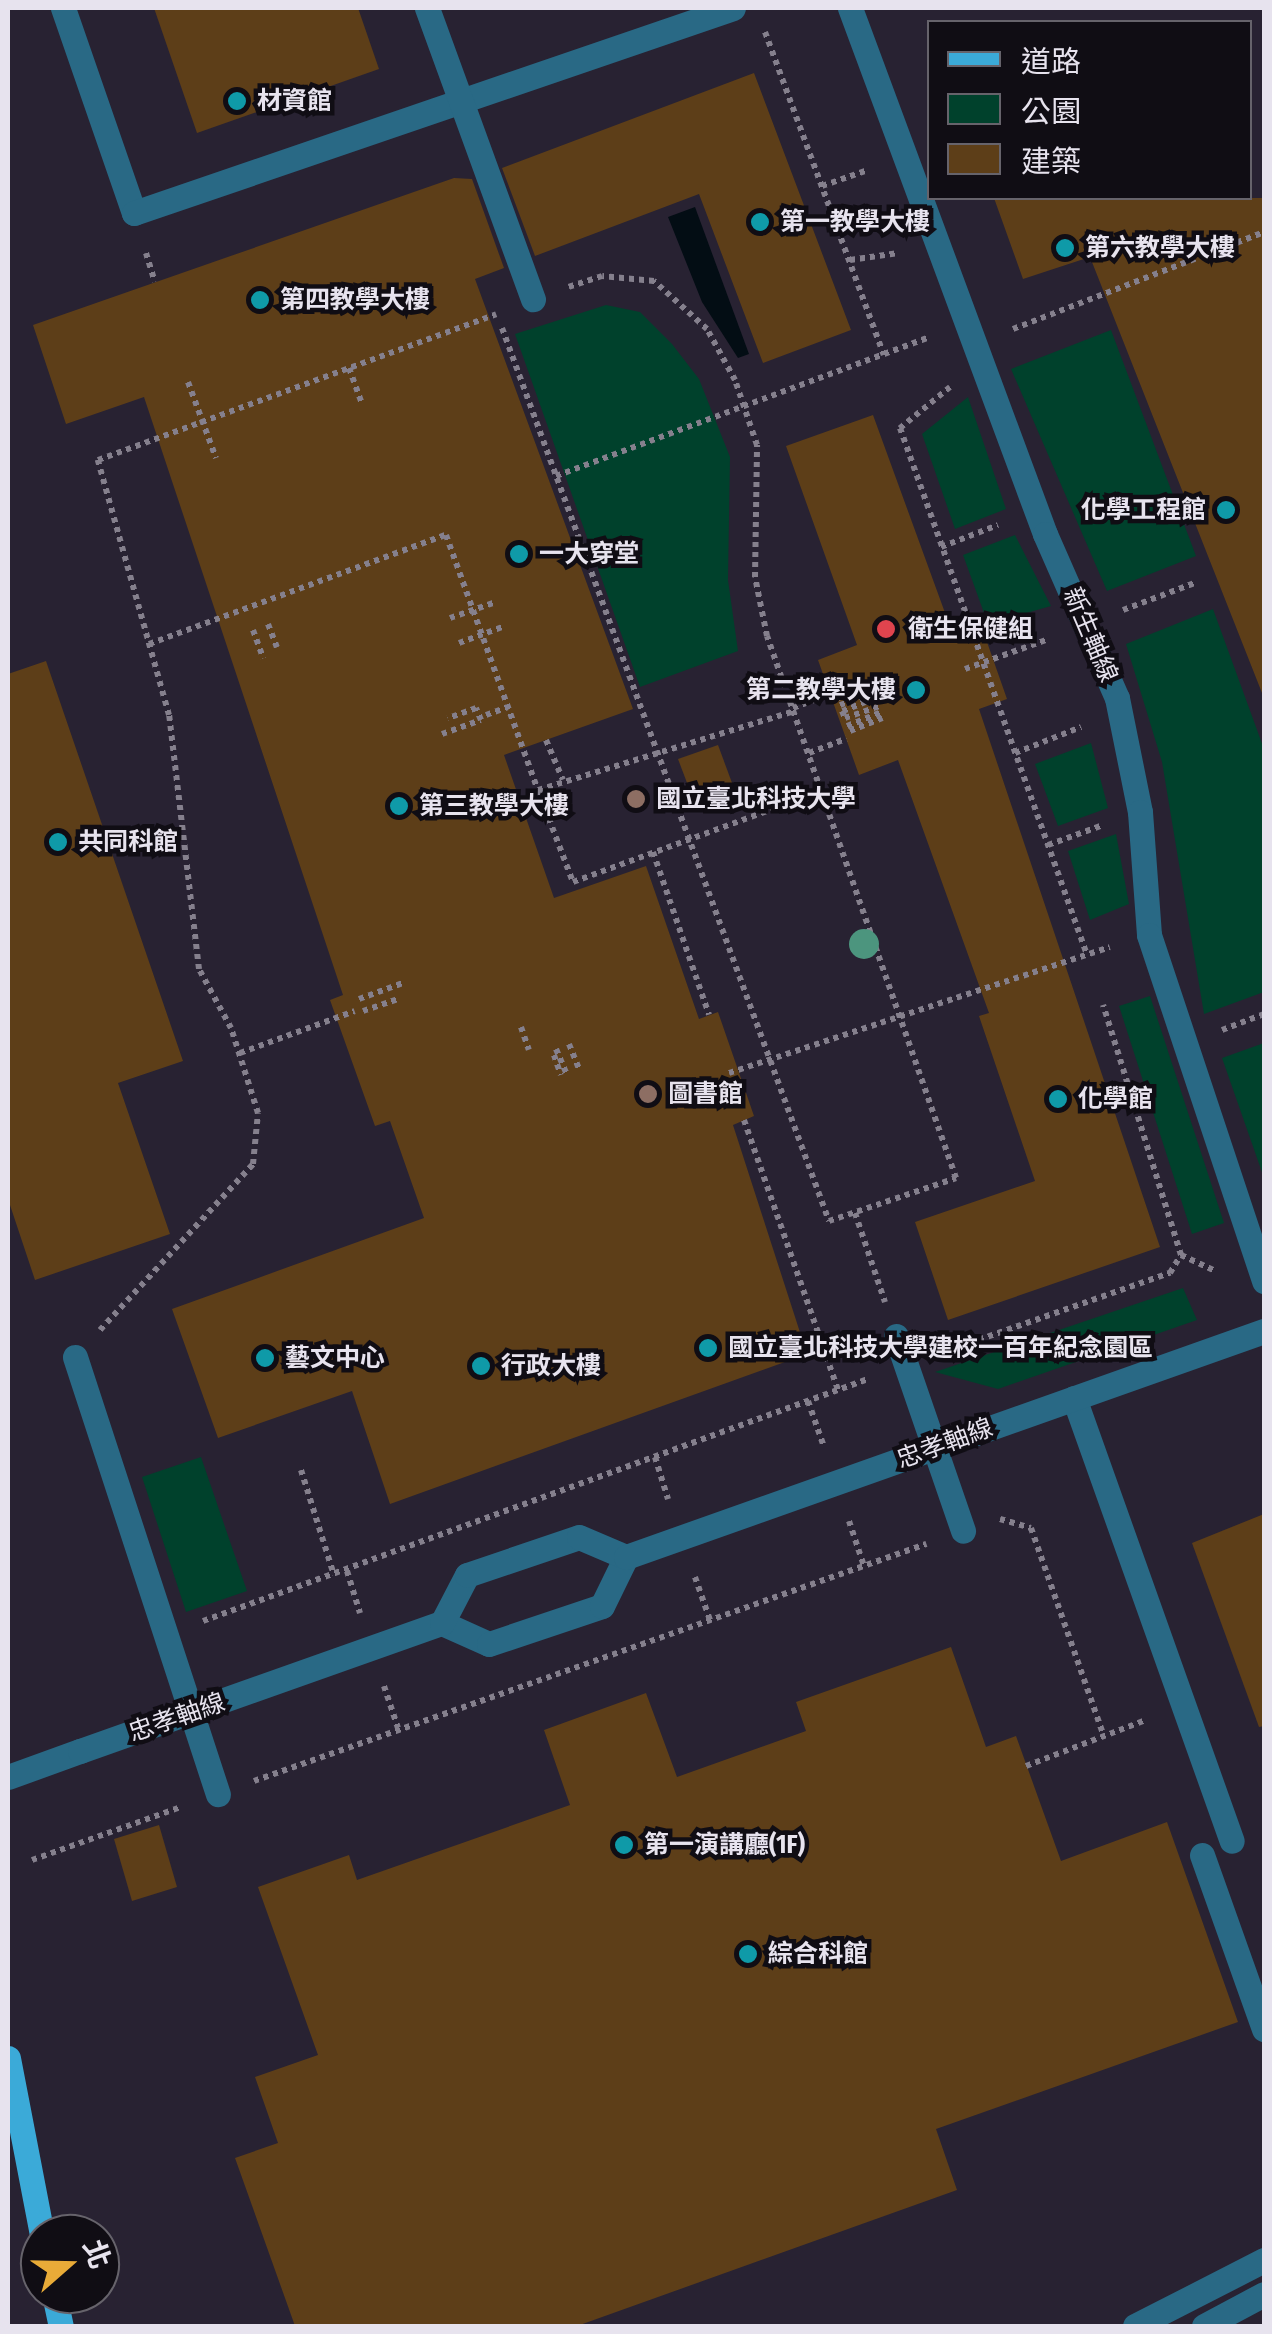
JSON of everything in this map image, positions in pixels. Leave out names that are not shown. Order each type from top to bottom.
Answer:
[{"type":"main road","points":[[8,2058],[38,2214]]},
{"type":"street","points":[[63,8],[134,214],[732,8]]},
{"type":"street","points":[[427,8],[533,299]]},
{"type":"street","name":"新生軸線","points":[[850,8],[1036,510],[1088,624],[1120,712],[1140,812],[1149,935],[1264,1281]]},
{"type":"street","name":"忠孝軸線","points":[[626,1557],[1264,1331]]},
{"type":"street","points":[[896,1336],[963,1532]]},
{"type":"street","points":[[75,1357],[218,1794]]},
{"type":"street","points":[[1074,1398],[1232,1841]]},
{"type":"street","points":[[579,1537],[626,1557],[602,1606],[489,1644],[442,1623],[467,1575],[579,1537]]},
{"type":"street","name":"忠孝軸線","points":[[8,1777],[442,1623]]},
{"type":"street","points":[[1202,1855],[1264,2029]]},
{"type":"street","points":[[1135,2326],[1264,2260]]},
{"type":"street","points":[[1204,2326],[1264,2294]]},
{"type":"path","points":[[763,25],[884,355]]},
{"type":"path","points":[[556,476],[884,355],[974,343],[1264,232]]},
{"type":"path","points":[[148,259],[155,282]]},
{"type":"path","points":[[75,1357],[253,1164],[258,1114],[240,1053],[199,968],[170,715],[98,460],[533,299],[602,276],[654,281],[707,329],[744,408],[757,445],[755,577],[794,709],[956,1178],[829,1221],[694,837],[655,752],[496,314]]},
{"type":"path","points":[[974,343],[900,428],[1087,955]]},
{"type":"path","points":[[348,368],[362,404]]},
{"type":"path","points":[[188,382],[216,458]]},
{"type":"path","points":[[940,547],[1036,510]]},
{"type":"path","points":[[149,644],[446,534],[573,882],[822,791]]},
{"type":"path","points":[[965,670],[1196,582]]},
{"type":"path","points":[[286,593],[290,606]]},
{"type":"path","points":[[450,618],[496,602]]},
{"type":"path","points":[[268,625],[276,646]]},
{"type":"path","points":[[459,643],[505,626]]},
{"type":"path","points":[[253,630],[262,654]]},
{"type":"path","points":[[842,716],[877,702]]},
{"type":"path","points":[[809,753],[842,716],[877,702]]},
{"type":"path","points":[[538,790],[655,752],[675,750],[794,709],[842,716],[877,702]]},
{"type":"path","points":[[877,702],[845,718],[842,710],[877,702]]},
{"type":"path","points":[[486,715],[508,707]]},
{"type":"path","points":[[441,735],[481,721],[477,711],[457,717],[477,709],[481,722],[441,735]]},
{"type":"path","points":[[1014,753],[1120,712]]},
{"type":"path","points":[[546,740],[563,780]]},
{"type":"path","points":[[1048,844],[1140,812]]},
{"type":"path","points":[[653,852],[709,1015]]},
{"type":"path","points":[[729,1073],[900,1013],[1149,935]]},
{"type":"path","points":[[240,1053],[359,1006],[396,985],[359,1006]]},
{"type":"path","points":[[359,1006],[400,998]]},
{"type":"path","points":[[359,1006],[376,1005]]},
{"type":"path","points":[[164,1635],[1170,1273],[1181,1255],[1104,1005]]},
{"type":"path","points":[[521,1028],[528,1050]]},
{"type":"path","points":[[571,1048],[578,1068]]},
{"type":"path","points":[[556,1051],[564,1074]]},
{"type":"path","points":[[744,1120],[838,1390]]},
{"type":"path","points":[[855,1212],[896,1336]]},
{"type":"path","points":[[301,1470],[334,1575]]},
{"type":"path","points":[[32,1860],[1000,1519],[1031,1528],[1104,1736],[1026,1766]]},
{"type":"green space","points":[[606,305],[640,312],[672,344],[699,379],[730,457],[728,580],[738,651],[640,687],[515,334]]},
{"type":"green space","points":[[1111,330],[1196,556],[1107,591],[1011,369]]},
{"type":"green space","points":[[968,397],[1006,509],[955,529],[922,434]]},
{"type":"green space","points":[[1015,535],[1051,606],[988,624],[963,555]]},
{"type":"green space","points":[[1213,609],[1264,749],[1264,992],[1204,1014],[1162,762],[1126,644]]},
{"type":"green space","points":[[1091,743],[1108,808],[1058,826],[1035,764]]},
{"type":"green space","points":[[1116,834],[1129,904],[1090,920],[1068,851]]},
{"type":"green space","points":[[1150,996],[1224,1223],[1192,1234],[1119,1006]]},
{"type":"green space","points":[[1264,1043],[1264,1178],[1222,1058]]},
{"type":"green space","points":[[1183,1288],[1197,1320],[998,1389],[935,1372]]},
{"type":"green space","points":[[201,1457],[247,1591],[186,1612],[142,1477]]},
{"type":"shaded area","points":[[695,207],[749,354],[738,358],[702,302],[668,217]]},
{"type":"building","name":"材資館","points":[[154,8],[358,8],[379,69],[197,133]]},
{"type":"building","name":"第一教學大樓","points":[[754,73],[851,330],[763,363],[699,194],[535,256],[502,168]]},
{"type":"building","points":[[454,178],[472,179],[504,268],[475,279],[633,709],[504,755],[554,898],[646,866],[699,1019],[718,1012],[754,1116],[733,1125],[807,1354],[390,1504],[352,1391],[218,1438],[172,1309],[424,1218],[390,1121],[375,1126],[330,1000],[343,995],[144,397],[66,424],[33,325]]},
{"type":"building","points":[[1264,198],[1264,698],[1090,257],[1023,279],[995,200]]},
{"type":"building","points":[[873,415],[952,632],[980,622],[1007,699],[979,709],[1160,1247],[948,1320],[915,1222],[1035,1181],[979,1016],[989,1013],[898,760],[859,775],[818,660],[857,645],[786,446]]},
{"type":"building","name":"共同科館","points":[[46,661],[183,1061],[118,1083],[170,1234],[35,1280],[8,1199],[8,674]]},
{"type":"building","points":[[718,745],[735,791],[695,804],[678,759]]},
{"type":"building","points":[[1264,1514],[1264,1726],[1259,1727],[1192,1543]]},
{"type":"building","name":"綜合科館","points":[[951,1647],[986,1747],[1016,1736],[1061,1861],[1167,1822],[1238,2022],[936,2129],[957,2190],[577,2326],[295,2326],[235,2158],[278,2143],[255,2077],[318,2055],[258,1887],[349,1855],[357,1880],[570,1805],[544,1730],[646,1693],[677,1777],[806,1731],[796,1702]]},
{"type":"building","points":[[159,1825],[177,1887],[132,1901],[114,1839]]},
{"type":"place","name":"材資館","points":[[237,101]]},
{"type":"place","name":"第一教學大樓","points":[[760,222]]},
{"type":"place","name":"第六教學大樓","points":[[1065,248]]},
{"type":"place","name":"第四教學大樓","points":[[260,300]]},
{"type":"place","name":"化學工程館","points":[[1226,510]]},
{"type":"place","name":"一大穿堂","points":[[519,554]]},
{"type":"place","name":"衛生保健組","points":[[886,629]]},
{"type":"place","name":"第二教學大樓","points":[[916,690]]},
{"type":"place","name":"國立臺北科技大學","points":[[636,799]]},
{"type":"place","name":"第三教學大樓","points":[[399,806]]},
{"type":"place","name":"共同科館","points":[[58,842]]},
{"type":"place","name":"圖書館","points":[[648,1094]]},
{"type":"place","name":"化學館","points":[[1058,1099]]},
{"type":"place","name":"國立臺北科技大學建校一百年紀念園區","points":[[708,1348]]},
{"type":"place","name":"藝文中心","points":[[265,1358]]},
{"type":"place","name":"行政大樓","points":[[481,1366]]},
{"type":"place","name":"第一演講廳(1F)","points":[[624,1845]]},
{"type":"place","name":"綜合科館","points":[[748,1954]]}]
